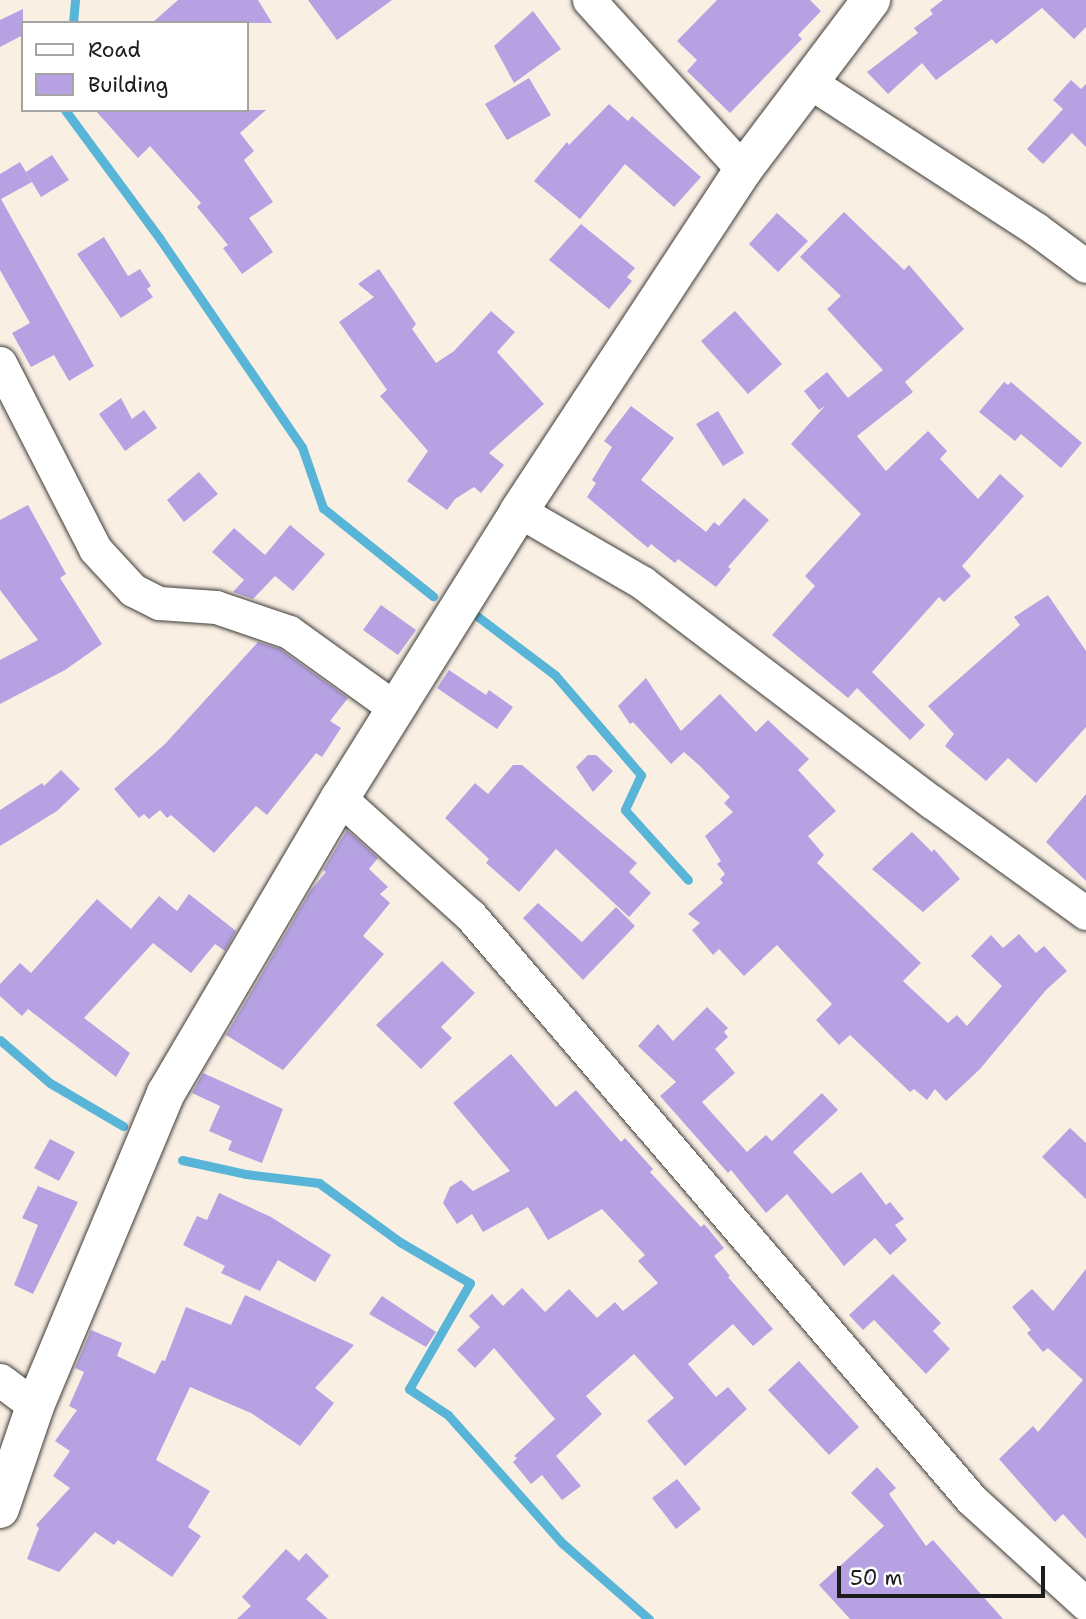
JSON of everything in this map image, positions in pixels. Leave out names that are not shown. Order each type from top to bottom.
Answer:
[{"type":"street","points":[[589,0],[743,170]]},
{"type":"street","points":[[0,1509],[35,1406],[166,1093],[340,798],[519,511],[743,170],[872,0]]},
{"type":"street","points":[[811,83],[1036,229],[1086,266]]},
{"type":"street","points":[[0,363],[95,549],[133,590],[159,603],[216,607],[289,632],[396,709]]},
{"type":"street","points":[[519,511],[643,583],[932,802],[1086,913]]},
{"type":"street","points":[[340,798],[470,915],[971,1499],[1086,1604]]},
{"type":"street","points":[[0,1380],[35,1406]]},
{"type":"building","points":[[178,0],[258,0],[272,23],[248,21],[154,21]]},
{"type":"building","points":[[308,0],[392,0],[337,40]]},
{"type":"building","points":[[717,0],[810,0],[821,11],[798,35],[802,39],[730,113],[687,71],[697,60],[677,41]]},
{"type":"building","points":[[943,0],[1086,0],[1086,27],[1074,39],[1042,8],[996,44],[992,39],[936,80],[922,63],[888,94],[867,72],[918,33],[914,28],[933,14],[930,10]]},
{"type":"building","points":[[23,9],[21,36],[0,47],[0,20]]},
{"type":"building","points":[[533,11],[561,49],[514,83],[494,46]]},
{"type":"building","points":[[529,78],[551,115],[507,140],[485,104]]},
{"type":"building","points":[[1071,80],[1081,89],[1086,84],[1086,147],[1072,133],[1043,164],[1027,149],[1063,109],[1053,100]]},
{"type":"building","points":[[609,104],[628,121],[632,116],[701,177],[674,207],[625,164],[580,219],[534,181],[567,142],[569,145]]},
{"type":"building","points":[[266,110],[240,133],[254,151],[244,160],[273,202],[249,218],[273,252],[242,274],[223,248],[228,245],[197,207],[201,203],[150,146],[138,158],[97,112]]},
{"type":"building","points":[[52,155],[69,180],[41,197],[26,172]]},
{"type":"building","points":[[20,162],[32,182],[1,199],[94,366],[69,381],[54,355],[31,367],[12,333],[30,323],[0,270],[0,174]]},
{"type":"building","points":[[844,212],[904,270],[909,265],[964,329],[905,382],[913,392],[857,436],[886,471],[928,431],[947,451],[940,459],[978,499],[1000,474],[1024,496],[962,566],[971,576],[944,602],[939,597],[872,672],[925,725],[910,740],[857,688],[848,698],[772,635],[815,586],[805,576],[861,514],[791,444],[825,406],[819,410],[804,391],[827,372],[848,398],[883,370],[827,309],[841,296],[800,257]]},
{"type":"building","points":[[777,213],[808,241],[778,272],[749,244]]},
{"type":"building","points":[[581,224],[635,268],[627,277],[632,281],[609,309],[549,260]]},
{"type":"building","points":[[104,237],[128,276],[140,269],[151,286],[147,289],[153,297],[121,318],[77,254]]},
{"type":"building","points":[[379,269],[416,324],[412,329],[436,363],[454,351],[491,311],[515,332],[497,352],[544,404],[489,453],[504,465],[481,493],[474,487],[455,499],[447,510],[407,481],[428,451],[380,396],[387,390],[339,322],[374,297],[358,284]]},
{"type":"building","points":[[735,311],[782,364],[748,394],[701,341]]},
{"type":"building","points":[[1004,382],[1008,385],[1011,382],[1082,443],[1061,468],[1021,434],[1015,441],[979,412]]},
{"type":"building","points":[[121,398],[132,419],[144,410],[157,428],[125,451],[99,414]]},
{"type":"building","points":[[631,406],[674,438],[641,480],[706,532],[714,522],[719,526],[744,498],[769,520],[728,567],[731,569],[716,587],[678,559],[675,563],[651,544],[648,548],[587,497],[596,483],[592,480],[612,447],[604,441]]},
{"type":"building","points":[[718,411],[744,453],[723,466],[696,424]]},
{"type":"building","points":[[199,472],[218,494],[184,522],[167,500]]},
{"type":"building","points":[[28,505],[66,574],[60,578],[102,644],[65,670],[0,704],[0,660],[38,640],[0,590],[0,520]]},
{"type":"building","points":[[290,525],[325,554],[293,591],[275,576],[253,599],[233,592],[244,580],[212,552],[234,528],[265,555]]},
{"type":"building","points":[[1048,595],[1086,651],[1086,727],[1036,783],[1008,758],[986,781],[945,746],[954,734],[928,706],[1020,625],[1014,617]]},
{"type":"building","points":[[381,605],[416,630],[398,655],[363,630]]},
{"type":"building","points":[[258,642],[280,649],[348,698],[330,721],[341,728],[322,757],[316,753],[267,815],[256,806],[214,853],[171,815],[167,818],[160,810],[149,819],[144,814],[139,818],[114,789],[165,744]]},
{"type":"building","points":[[449,670],[486,695],[489,690],[513,707],[497,729],[437,688]]},
{"type":"building","points":[[646,678],[681,731],[720,694],[756,732],[768,720],[809,759],[798,770],[836,811],[808,836],[824,855],[817,863],[921,963],[903,981],[948,1023],[957,1015],[967,1026],[1002,986],[971,956],[991,935],[1003,948],[1019,934],[1036,953],[1044,946],[1067,971],[1046,990],[980,1069],[946,1101],[935,1089],[927,1100],[914,1089],[910,1092],[850,1035],[839,1045],[816,1020],[832,1004],[777,945],[744,976],[719,949],[713,955],[692,930],[700,923],[688,914],[723,883],[720,879],[725,874],[717,864],[721,861],[705,836],[733,812],[724,803],[730,797],[700,766],[684,752],[671,764],[633,722],[630,724],[618,706]]},
{"type":"building","points":[[588,755],[596,755],[613,771],[593,792],[576,767]]},
{"type":"building","points":[[513,765],[522,765],[637,863],[629,872],[651,893],[629,917],[556,849],[519,892],[486,863],[489,859],[445,818],[475,783],[488,794]]},
{"type":"building","points":[[61,770],[80,789],[57,811],[0,846],[0,810],[42,783],[44,786]]},
{"type":"building","points":[[1086,794],[1086,881],[1046,842]]},
{"type":"building","points":[[347,830],[378,858],[369,869],[388,887],[380,894],[390,903],[363,936],[384,954],[283,1070],[226,1035],[311,890],[326,872],[323,870]]},
{"type":"building","points":[[912,832],[932,852],[934,849],[960,879],[923,912],[872,869]]},
{"type":"building","points":[[189,894],[236,931],[225,951],[215,944],[191,973],[153,943],[84,1018],[130,1053],[116,1077],[28,1009],[22,1016],[0,996],[0,984],[20,963],[31,973],[97,899],[131,929],[159,896],[177,911]]},
{"type":"building","points":[[538,903],[582,942],[616,907],[635,926],[583,980],[523,918]]},
{"type":"building","points":[[442,961],[475,993],[441,1027],[452,1038],[421,1069],[376,1025]]},
{"type":"building","points":[[707,1007],[728,1028],[724,1032],[728,1037],[715,1049],[735,1073],[702,1102],[747,1152],[766,1135],[772,1141],[822,1093],[838,1110],[793,1152],[832,1194],[861,1172],[886,1205],[890,1202],[904,1219],[895,1225],[907,1240],[890,1255],[875,1238],[844,1266],[787,1194],[766,1213],[731,1170],[728,1173],[660,1096],[676,1082],[638,1046],[658,1024],[673,1041]]},
{"type":"building","points":[[511,1054],[556,1107],[576,1090],[621,1142],[625,1138],[653,1169],[650,1172],[701,1227],[704,1224],[724,1248],[714,1256],[730,1276],[728,1277],[773,1329],[753,1346],[733,1324],[688,1364],[716,1397],[728,1387],[747,1409],[685,1466],[647,1421],[674,1398],[634,1354],[586,1396],[602,1414],[556,1456],[581,1486],[562,1500],[542,1475],[531,1484],[513,1462],[517,1458],[514,1456],[555,1419],[494,1348],[475,1368],[457,1350],[480,1327],[469,1316],[492,1294],[503,1306],[522,1288],[545,1312],[569,1289],[597,1318],[615,1302],[623,1311],[658,1283],[638,1261],[645,1255],[602,1209],[548,1240],[528,1207],[483,1232],[472,1214],[457,1224],[443,1203],[450,1187],[461,1180],[473,1191],[510,1171],[453,1103]]},
{"type":"building","points":[[203,1073],[283,1109],[262,1163],[228,1150],[232,1141],[209,1131],[220,1106],[192,1093]]},
{"type":"building","points":[[1070,1128],[1086,1143],[1086,1199],[1042,1157]]},
{"type":"building","points":[[50,1139],[75,1152],[59,1181],[34,1168]]},
{"type":"building","points":[[38,1186],[78,1202],[33,1294],[14,1285],[38,1225],[22,1218]]},
{"type":"building","points":[[219,1193],[271,1217],[331,1255],[315,1282],[278,1260],[260,1291],[221,1273],[225,1266],[183,1245],[197,1216],[207,1220]]},
{"type":"building","points":[[1086,1269],[1086,1539],[1063,1514],[1055,1522],[999,1459],[1033,1426],[1038,1432],[1083,1380],[1048,1348],[1043,1352],[1027,1333],[1031,1330],[1012,1307],[1032,1289],[1053,1311]]},
{"type":"building","points":[[893,1274],[941,1323],[933,1331],[950,1349],[926,1374],[874,1320],[863,1330],[849,1315]]},
{"type":"building","points":[[245,1295],[354,1345],[315,1388],[334,1403],[300,1446],[251,1413],[190,1387],[156,1460],[210,1491],[188,1527],[201,1536],[172,1577],[118,1540],[114,1545],[95,1532],[59,1572],[27,1559],[39,1528],[36,1525],[70,1488],[53,1476],[70,1451],[55,1441],[77,1410],[69,1406],[84,1372],[75,1368],[91,1330],[122,1343],[117,1356],[155,1374],[162,1360],[165,1361],[186,1307],[231,1325]]},
{"type":"building","points":[[382,1296],[436,1332],[426,1347],[369,1314]]},
{"type":"building","points":[[799,1361],[859,1427],[829,1455],[768,1390]]},
{"type":"building","points":[[877,1467],[896,1488],[889,1494],[926,1546],[933,1540],[1003,1619],[850,1619],[819,1585],[884,1526],[851,1493]]},
{"type":"building","points":[[677,1479],[701,1509],[676,1529],[652,1498]]},
{"type":"building","points":[[286,1549],[299,1561],[306,1553],[329,1576],[306,1599],[328,1619],[237,1619],[251,1606],[242,1597]]},
{"type":"waterway","points":[[73,21],[75,0]]},
{"type":"waterway","points":[[66,112],[160,239],[302,447],[323,508],[433,596]]},
{"type":"waterway","points":[[477,616],[555,675],[641,775],[625,810],[688,880]]},
{"type":"waterway","points":[[0,1040],[50,1083],[123,1126]]},
{"type":"waterway","points":[[182,1160],[246,1174],[319,1183],[400,1242],[470,1283],[409,1389],[448,1415],[561,1542],[649,1619]]}]
